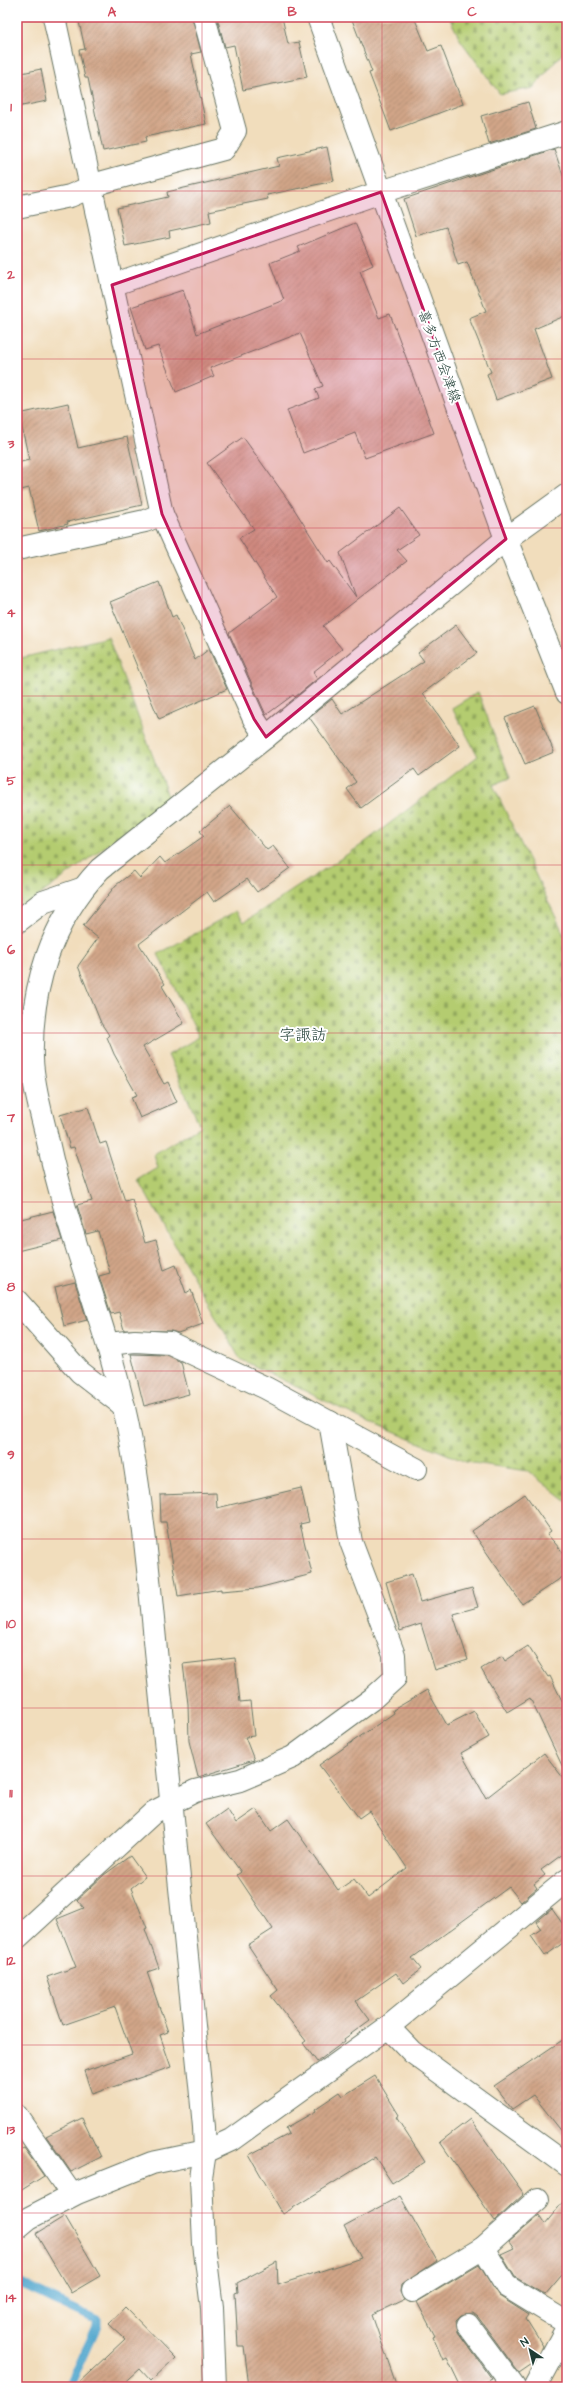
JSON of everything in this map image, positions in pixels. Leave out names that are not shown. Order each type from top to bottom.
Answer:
[{"type":"street","points":[[54,17],[162,514],[254,719],[266,737]]},
{"type":"street","points":[[17,207],[70,196],[90,187],[224,149],[235,131],[204,17]]},
{"type":"street","name":"喜多方西会津線","points":[[318,17],[506,540],[567,693]]},
{"type":"street","points":[[112,285],[381,192],[567,132]]},
{"type":"street","points":[[215,2387],[212,2308],[204,2244],[201,2178],[205,2152],[204,2127],[172,1802],[132,1446],[109,1344],[58,1191],[34,1082],[32,1021],[40,978],[62,918],[81,889],[100,869],[266,737],[506,540],[567,496]]},
{"type":"street","points":[[17,549],[145,520],[162,514]]},
{"type":"street","points":[[17,922],[43,902],[81,889]]},
{"type":"street","points":[[17,1068],[34,1082]]},
{"type":"street","points":[[17,1301],[80,1372],[124,1406]]},
{"type":"street","points":[[109,1344],[135,1341],[170,1343],[266,1388],[416,1469]]},
{"type":"street","points":[[17,1938],[154,1812],[195,1791],[240,1780],[293,1757],[372,1698],[395,1678],[394,1654],[351,1542],[330,1422]]},
{"type":"street","points":[[17,2228],[29,2218],[72,2195],[152,2163],[205,2152],[231,2140],[388,2026],[567,1880]]},
{"type":"street","points":[[388,2026],[412,2052],[567,2165]]},
{"type":"street","points":[[17,2116],[72,2195]]},
{"type":"street","points":[[412,2292],[483,2248],[538,2199]]},
{"type":"street","points":[[483,2248],[506,2286],[567,2323]]},
{"type":"street","points":[[468,2325],[514,2387]]},
{"type":"street","points":[[535,2387],[567,2328]]},
{"type":"highlighted area","points":[[381,192],[506,539],[266,737],[254,719],[162,514],[112,285]]},
{"type":"green space","points":[[449,17],[567,17],[567,48],[533,88],[500,94],[461,41]]},
{"type":"green space","points":[[108,637],[169,799],[17,912],[17,659]]},
{"type":"green space","points":[[478,692],[510,778],[493,785],[567,941],[567,1502],[528,1471],[466,1462],[362,1419],[240,1359],[138,1180],[158,1168],[154,1154],[200,1126],[168,1055],[199,1037],[158,954],[236,911],[244,922],[360,846],[478,756],[452,708]]},
{"type":"building","points":[[78,17],[192,17],[201,52],[191,54],[206,124],[145,137],[146,142],[103,151],[88,78],[85,78],[79,50],[85,49]]},
{"type":"building","points":[[217,17],[282,17],[288,44],[299,42],[307,77],[243,90],[234,45],[225,47]]},
{"type":"building","points":[[351,17],[414,17],[428,51],[441,46],[463,104],[391,131],[369,73],[372,72]]},
{"type":"building","points":[[41,69],[47,101],[17,107],[17,74]]},
{"type":"building","points":[[528,102],[536,129],[489,144],[481,116]]},
{"type":"building","points":[[327,147],[334,181],[267,195],[268,199],[209,211],[211,222],[169,231],[170,237],[125,246],[117,208],[168,197],[167,192],[279,166],[277,158]]},
{"type":"building","points":[[554,149],[567,187],[567,315],[534,329],[552,379],[496,400],[487,374],[491,372],[469,318],[486,311],[467,262],[458,265],[446,227],[416,236],[404,199]]},
{"type":"building","points":[[355,223],[373,265],[360,271],[379,318],[390,314],[434,433],[365,458],[355,433],[303,453],[287,410],[319,398],[315,389],[323,386],[300,333],[210,368],[214,376],[176,392],[158,346],[145,350],[131,307],[183,290],[197,334],[284,300],[270,263],[300,251],[298,247]]},
{"type":"building","points":[[68,403],[78,448],[127,437],[142,505],[67,522],[68,524],[39,531],[29,488],[17,491],[17,463],[29,460],[19,414]]},
{"type":"building","points":[[243,437],[291,504],[328,563],[330,561],[356,597],[340,553],[400,508],[419,535],[397,550],[407,561],[323,626],[342,649],[313,672],[317,679],[295,697],[293,695],[266,715],[229,633],[277,597],[239,538],[254,529],[207,463]]},
{"type":"building","points":[[159,582],[172,617],[176,615],[195,660],[209,649],[227,689],[159,719],[110,602]]},
{"type":"building","points":[[456,625],[477,653],[423,693],[460,746],[419,776],[414,769],[361,808],[347,789],[356,782],[309,717],[332,699],[342,714],[424,661],[418,653]]},
{"type":"building","points":[[535,706],[554,752],[525,764],[505,718]]},
{"type":"building","points":[[230,806],[267,850],[273,846],[290,868],[257,892],[247,879],[214,902],[207,892],[139,944],[165,984],[162,986],[184,1023],[143,1047],[164,1084],[168,1082],[177,1102],[140,1118],[131,1097],[137,1095],[114,1054],[107,1037],[109,1035],[101,1023],[78,966],[98,938],[83,926],[116,885],[134,871],[140,878],[160,857],[165,863],[204,836],[200,831]]},
{"type":"building","points":[[88,1107],[100,1144],[106,1142],[125,1201],[132,1199],[145,1243],[156,1240],[164,1270],[176,1265],[186,1293],[191,1290],[203,1324],[178,1333],[171,1331],[124,1330],[119,1312],[111,1314],[99,1276],[110,1273],[98,1231],[86,1234],[77,1205],[92,1201],[74,1147],[70,1148],[60,1115]]},
{"type":"building","points":[[53,1211],[62,1240],[17,1251],[17,1220]]},
{"type":"building","points":[[75,1282],[87,1320],[64,1326],[55,1287]]},
{"type":"building","points":[[131,1354],[167,1355],[181,1362],[189,1394],[144,1406]]},
{"type":"building","points":[[301,1488],[309,1522],[300,1524],[312,1574],[258,1588],[221,1591],[221,1589],[178,1596],[166,1522],[161,1522],[160,1495],[216,1493],[217,1508]]},
{"type":"building","points":[[525,1494],[551,1531],[547,1534],[567,1557],[567,1574],[522,1604],[472,1531]]},
{"type":"building","points":[[412,1574],[420,1602],[472,1588],[478,1607],[453,1614],[468,1660],[435,1670],[421,1624],[400,1631],[386,1582]]},
{"type":"building","points":[[528,1646],[548,1677],[550,1676],[567,1711],[567,1776],[530,1698],[507,1712],[481,1669],[502,1656],[505,1661]]},
{"type":"building","points":[[235,1658],[240,1702],[250,1701],[254,1736],[245,1737],[254,1760],[198,1777],[189,1741],[188,1704],[183,1664]]},
{"type":"building","points":[[427,1690],[447,1725],[474,1711],[489,1737],[461,1753],[486,1798],[544,1753],[567,1783],[567,1851],[541,1870],[545,1875],[534,1884],[537,1888],[521,1902],[509,1887],[412,1958],[421,1969],[403,1983],[396,1973],[356,2001],[370,2020],[344,2039],[345,2041],[317,2062],[303,2043],[306,2041],[271,1996],[278,1990],[248,1945],[273,1929],[237,1875],[241,1872],[206,1824],[227,1809],[236,1823],[256,1809],[271,1831],[288,1819],[338,1890],[354,1879],[368,1898],[407,1868],[369,1811],[359,1818],[319,1765],[394,1713],[393,1710]]},
{"type":"building","points":[[130,1856],[145,1877],[131,1888],[147,1928],[145,1929],[159,1968],[147,1972],[168,2032],[160,2035],[171,2067],[92,2094],[84,2071],[132,2054],[115,2007],[63,2025],[47,1977],[76,1967],[57,1919],[84,1908],[77,1900],[104,1875]]},
{"type":"building","points":[[552,1909],[567,1930],[567,1940],[545,1956],[531,1936],[541,1929],[536,1922]]},
{"type":"building","points":[[567,2037],[567,2138],[533,2095],[512,2109],[494,2086]]},
{"type":"building","points":[[375,2076],[399,2115],[396,2117],[425,2162],[392,2183],[375,2157],[283,2214],[249,2155],[289,2134],[286,2128],[316,2111],[315,2109],[340,2092],[343,2096]]},
{"type":"building","points":[[82,2118],[101,2157],[71,2172],[46,2136]]},
{"type":"building","points":[[470,2119],[524,2194],[495,2221],[440,2142]]},
{"type":"building","points":[[24,2148],[44,2176],[17,2193],[17,2151]]},
{"type":"building","points":[[400,2196],[437,2261],[401,2285],[400,2292],[404,2300],[372,2315],[397,2387],[249,2387],[244,2346],[238,2346],[235,2293],[238,2292],[237,2283],[277,2262],[278,2285],[361,2258],[344,2226]]},
{"type":"building","points":[[567,2197],[567,2269],[545,2295],[515,2277],[501,2254],[514,2248],[509,2241],[539,2215],[545,2224]]},
{"type":"building","points":[[65,2216],[100,2276],[71,2293],[36,2234]]},
{"type":"building","points":[[479,2265],[499,2296],[529,2315],[526,2319],[543,2346],[535,2362],[519,2373],[478,2317],[473,2313],[461,2315],[456,2320],[458,2332],[492,2379],[476,2387],[461,2387],[447,2358],[443,2360],[433,2337],[435,2336],[417,2302]]},
{"type":"building","points":[[125,2307],[175,2358],[151,2381],[140,2369],[120,2387],[74,2387],[125,2339],[109,2324]]},
{"type":"waterway","points":[[17,2282],[97,2320],[97,2326],[70,2385],[72,2387]]},
{"type":"district","name":"字諏訪","points":[[303,1034]]}]
